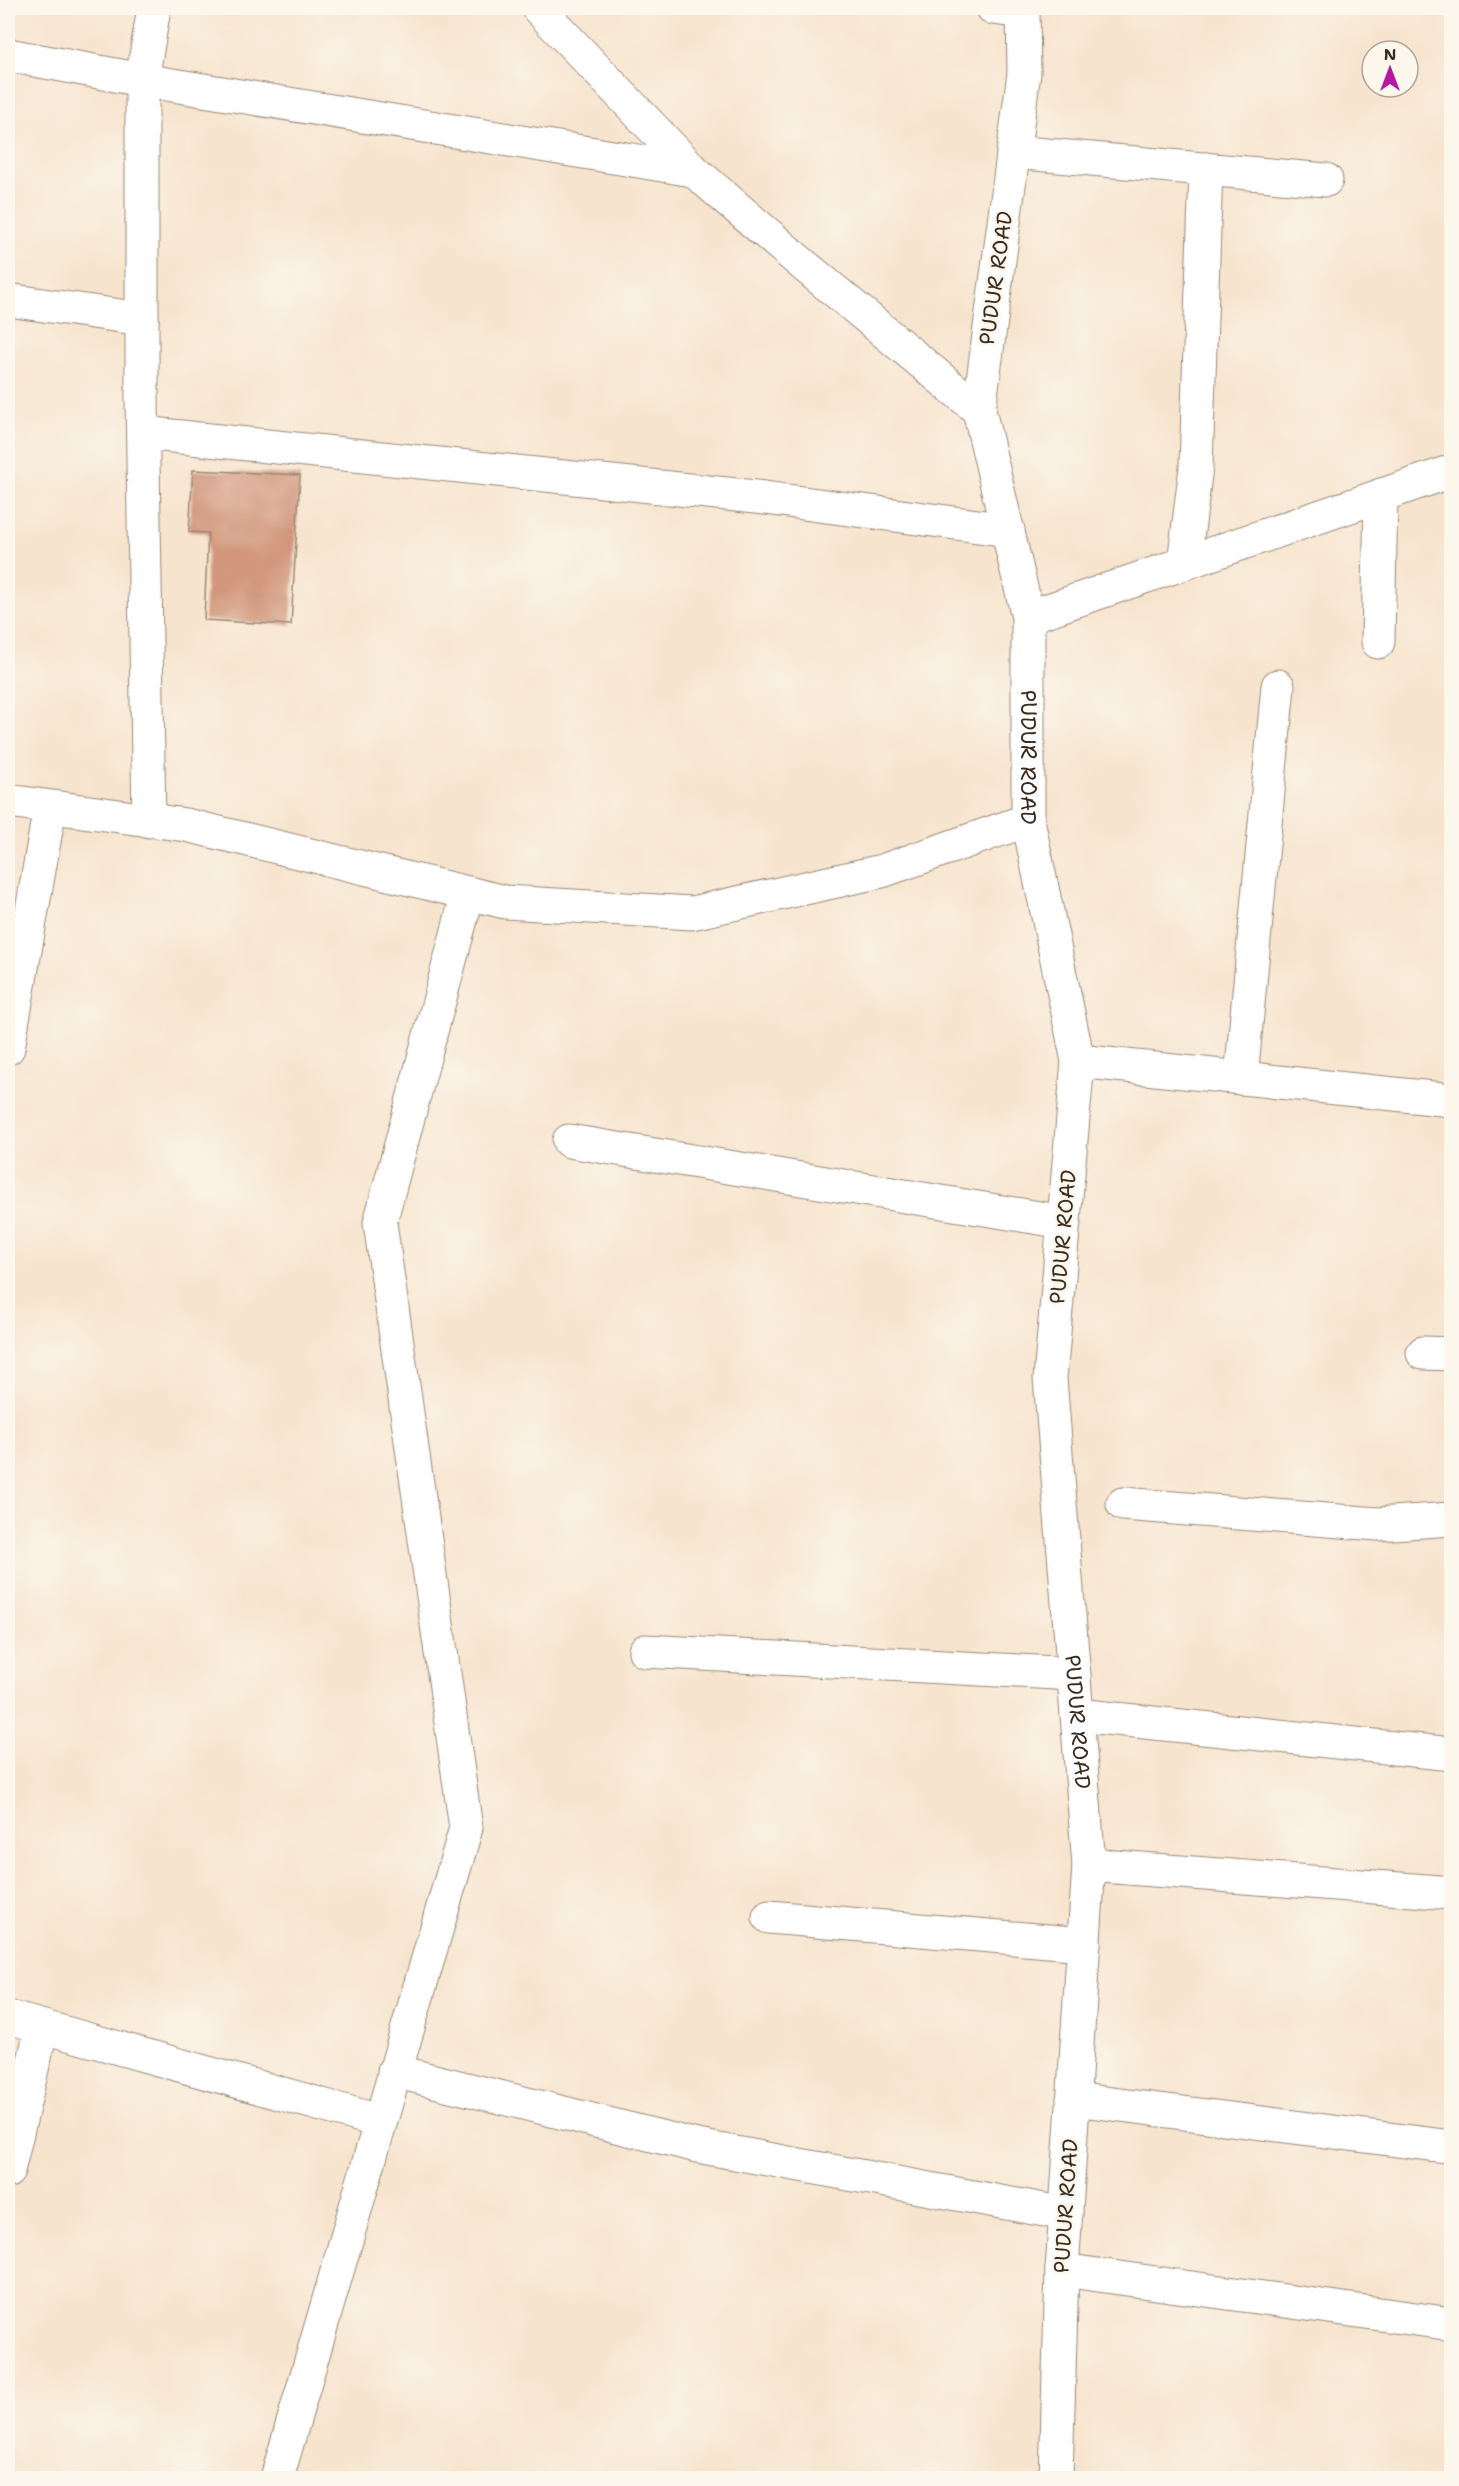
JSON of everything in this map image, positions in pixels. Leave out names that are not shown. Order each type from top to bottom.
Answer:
[{"type":"street","points":[[149,821],[143,433],[142,80],[154,8]]},
{"type":"street","points":[[538,8],[693,170],[979,410]]},
{"type":"street","name":"PUDUR ROAD","points":[[1013,9],[1024,73],[979,410],[1028,618],[1028,820],[1078,1061],[1050,1378],[1089,1865],[1062,2270],[1056,2478]]},
{"type":"street","points":[[8,55],[142,80],[693,170]]},
{"type":"street","points":[[1013,152],[1326,180]]},
{"type":"street","points":[[1184,563],[1196,467],[1206,169]]},
{"type":"street","points":[[8,300],[142,319]]},
{"type":"street","points":[[143,433],[765,498],[1008,530]]},
{"type":"street","points":[[1028,618],[1452,471]]},
{"type":"street","points":[[1378,642],[1381,495]]},
{"type":"street","points":[[1241,1078],[1278,686]]},
{"type":"street","points":[[8,801],[186,825],[506,902],[692,913],[882,871],[1028,820]]},
{"type":"street","points":[[8,1048],[50,807]]},
{"type":"street","points":[[277,2478],[466,1828],[380,1223],[468,893]]},
{"type":"street","points":[[1078,1061],[1452,1100]]},
{"type":"street","points":[[569,1141],[1064,1222]]},
{"type":"street","points":[[1123,1504],[1378,1524],[1452,1519]]},
{"type":"street","points":[[645,1651],[1074,1674]]},
{"type":"street","points":[[1077,1715],[1452,1754]]},
{"type":"street","points":[[1089,1865],[1452,1893]]},
{"type":"street","points":[[769,1917],[1084,1944]]},
{"type":"street","points":[[8,2017],[379,2121]]},
{"type":"street","points":[[8,2171],[42,2027]]},
{"type":"street","points":[[394,2071],[697,2146],[1066,2214]]},
{"type":"street","points":[[1073,2098],[1452,2147]]},
{"type":"street","points":[[1062,2270],[1452,2324]]},
{"type":"building","points":[[193,470],[300,475],[291,625],[204,620],[208,533],[189,532]]}]
